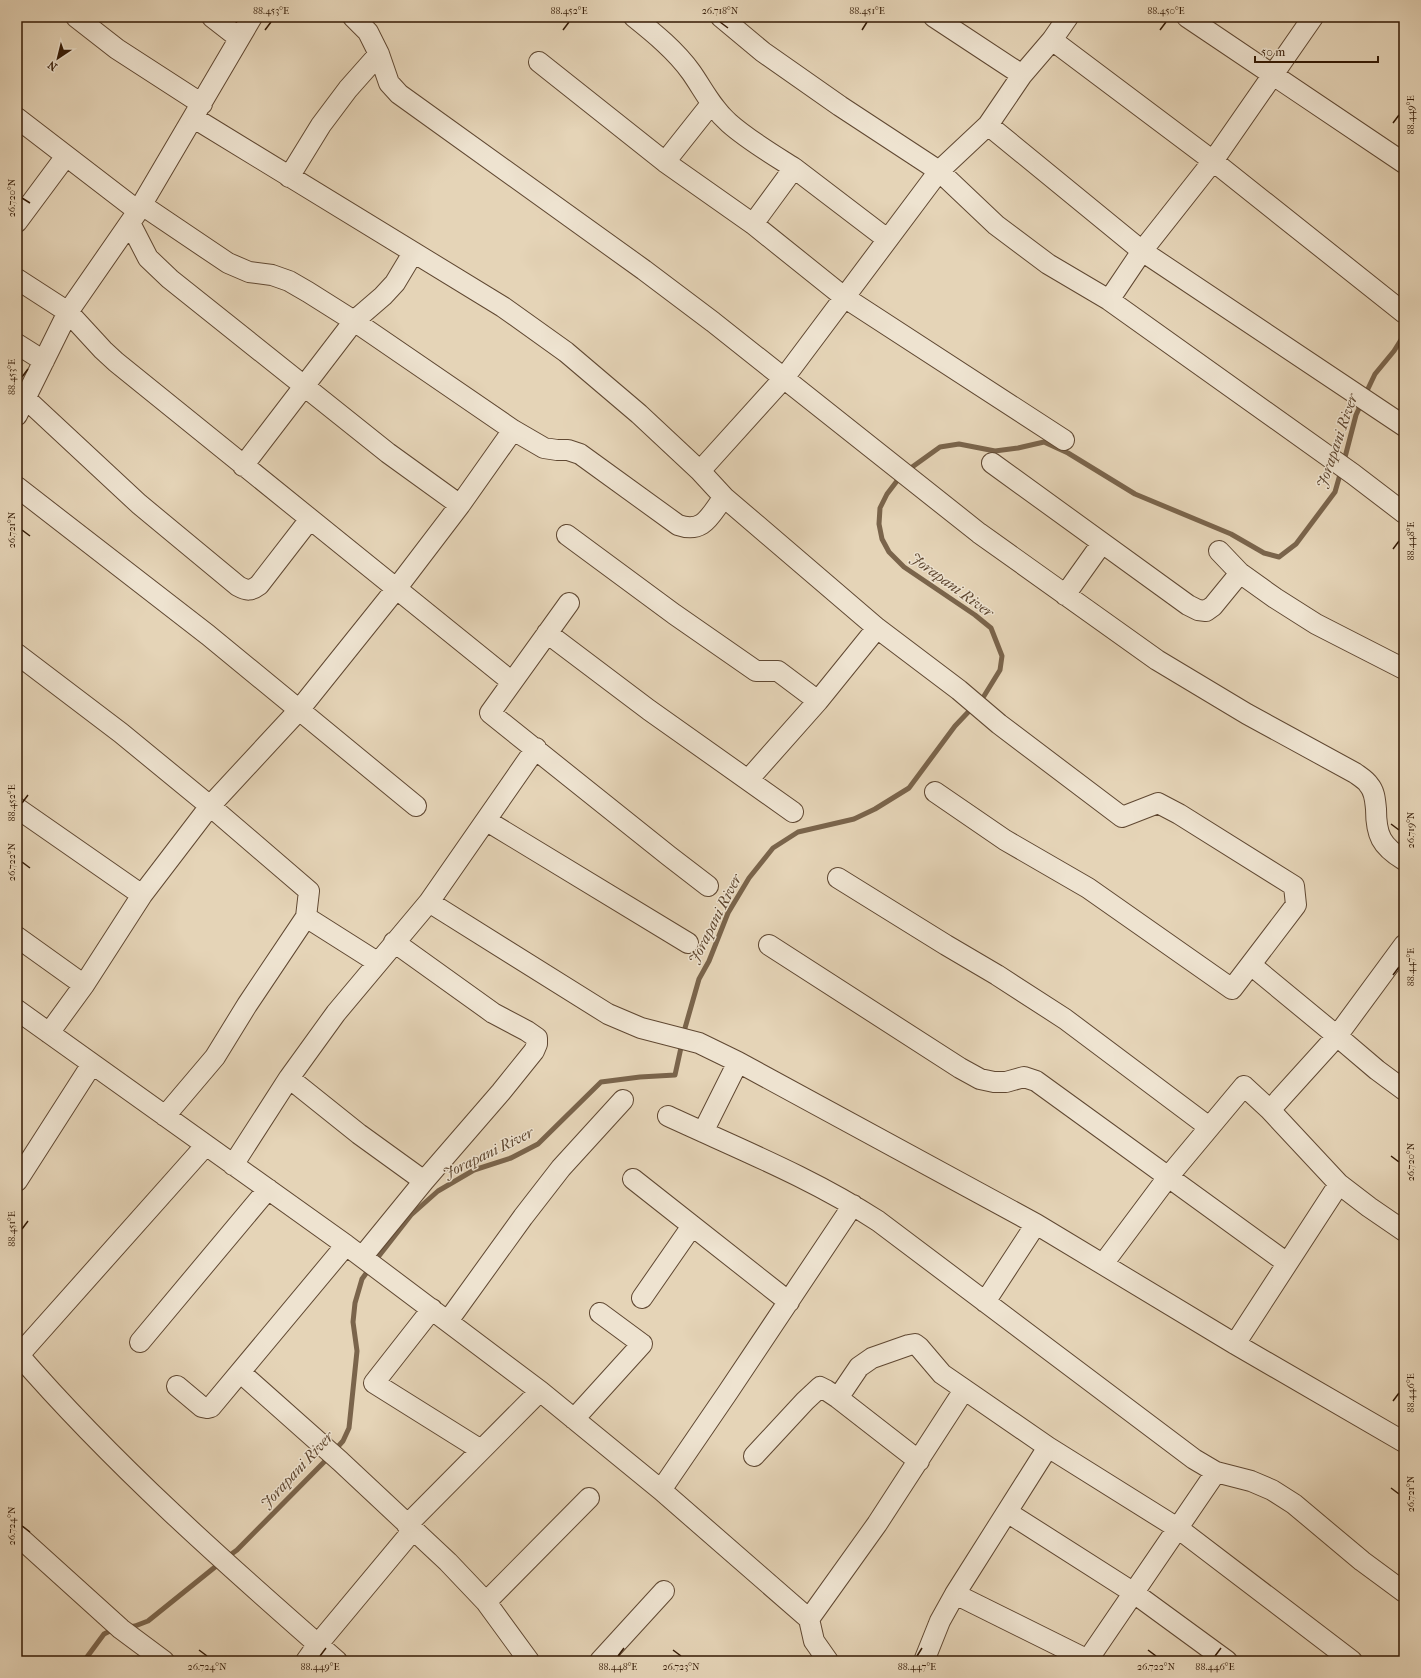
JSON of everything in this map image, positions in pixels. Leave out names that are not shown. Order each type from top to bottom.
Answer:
[{"type":"street","points":[[76,17],[198,111],[289,177],[503,307],[566,352],[639,414],[700,470],[724,497],[877,628],[959,690],[999,724],[1122,816],[1158,804],[1179,814],[1294,886],[1296,905],[1232,990],[1088,888],[1005,840],[935,792]]},
{"type":"street","points":[[212,17],[239,38]]},
{"type":"street","points":[[252,17],[198,111],[136,213],[68,312],[21,406],[238,586],[246,590],[253,589],[259,585],[310,519]]},
{"type":"street","points":[[352,17],[368,32],[379,54],[389,83],[399,94],[644,270],[713,322],[979,533],[1157,660],[1247,714],[1355,773],[1370,785],[1376,797],[1377,830],[1382,842],[1392,853],[1404,860]]},
{"type":"street","points":[[634,17],[666,44],[690,71],[711,104],[729,123],[760,146],[794,168],[887,239]]},
{"type":"street","points":[[721,17],[763,52],[840,106],[940,171],[996,225],[1048,264],[1109,300],[1353,474],[1404,513]]},
{"type":"street","points":[[934,17],[1022,75]]},
{"type":"street","points":[[700,470],[784,378],[887,239],[940,171],[988,125],[1022,75],[1052,40],[1068,17]]},
{"type":"street","points":[[1187,17],[1404,162]]},
{"type":"street","points":[[1109,300],[1142,251],[1213,161],[1313,17]]},
{"type":"street","points":[[1052,40],[1213,161],[1404,313]]},
{"type":"street","points":[[289,177],[321,125],[348,89],[379,54]]},
{"type":"street","points":[[539,62],[665,162],[753,224],[844,297],[1064,440]]},
{"type":"street","points":[[665,162],[711,104]]},
{"type":"street","points":[[17,118],[136,213],[228,263],[249,272],[272,274],[289,281],[354,321],[513,430],[544,448],[568,450],[580,454],[678,525],[689,529],[697,527],[705,521],[724,497]]},
{"type":"street","points":[[988,125],[1142,251],[1399,423]]},
{"type":"street","points":[[17,222],[66,156]]},
{"type":"street","points":[[753,224],[794,168]]},
{"type":"street","points":[[136,213],[148,258],[157,268],[388,453],[460,505]]},
{"type":"street","points":[[243,466],[354,321],[383,296],[395,283],[413,253]]},
{"type":"street","points":[[17,280],[68,312],[102,350],[116,362],[512,682]]},
{"type":"street","points":[[17,344],[44,361]]},
{"type":"street","points":[[49,1033],[84,985],[142,896],[210,806],[299,710],[396,589],[460,505],[513,430]]},
{"type":"street","points":[[992,463],[1188,605],[1198,610],[1206,612],[1213,606],[1240,573]]},
{"type":"street","points":[[17,488],[208,635],[416,806]]},
{"type":"street","points":[[567,535],[674,614],[756,671],[778,671],[818,701]]},
{"type":"street","points":[[1066,595],[1102,543]]},
{"type":"street","points":[[1219,551],[1240,573],[1275,598],[1316,624],[1404,669]]},
{"type":"street","points":[[569,603],[490,713],[708,886]]},
{"type":"street","points":[[748,780],[818,701],[877,628]]},
{"type":"street","points":[[547,633],[649,710],[793,812]]},
{"type":"street","points":[[17,654],[121,733],[210,806],[309,891],[306,917],[247,1005],[216,1057],[165,1116]]},
{"type":"street","points":[[233,1164],[289,1078],[336,1013],[377,962],[429,902],[487,821],[536,748]]},
{"type":"street","points":[[17,808],[142,896]]},
{"type":"street","points":[[487,821],[688,943]]},
{"type":"street","points":[[838,878],[946,946],[997,975],[1065,1019],[1209,1128]]},
{"type":"street","points":[[429,902],[608,1014],[641,1028],[699,1044],[738,1062],[1036,1224],[1236,1344],[1404,1442]]},
{"type":"street","points":[[306,917],[377,962]]},
{"type":"street","points":[[17,937],[84,985]]},
{"type":"street","points":[[365,1259],[424,1181],[501,1092],[534,1051],[537,1044],[537,1038],[527,1030],[493,1013],[394,942]]},
{"type":"street","points":[[769,944],[960,1068],[980,1079],[994,1082],[1006,1082],[1024,1077],[1036,1080],[1288,1263]]},
{"type":"street","points":[[1270,1110],[1397,969],[1404,945]]},
{"type":"street","points":[[1251,965],[1377,1070],[1404,1090]]},
{"type":"street","points":[[17,1010],[346,1245],[540,1391],[661,1490],[809,1619],[814,1641],[828,1661]]},
{"type":"street","points":[[703,1132],[738,1062]]},
{"type":"street","points":[[17,1181],[92,1064]]},
{"type":"street","points":[[289,1078],[360,1134],[424,1181]]},
{"type":"street","points":[[1103,1264],[1168,1177],[1244,1086],[1270,1110],[1338,1184],[1404,1231]]},
{"type":"street","points":[[481,1450],[374,1383],[440,1315],[523,1217],[561,1168],[623,1100]]},
{"type":"street","points":[[668,1116],[765,1159],[853,1204],[878,1221],[1194,1459],[1216,1472],[1251,1481],[1272,1490],[1294,1504],[1362,1561],[1404,1592]]},
{"type":"street","points":[[206,1145],[18,1354],[53,1395],[123,1466],[232,1567],[337,1661]]},
{"type":"street","points":[[633,1179],[788,1302]]},
{"type":"street","points":[[1236,1344],[1338,1184]]},
{"type":"street","points":[[140,1342],[268,1189]]},
{"type":"street","points":[[661,1490],[853,1204]]},
{"type":"street","points":[[985,1302],[1036,1224]]},
{"type":"street","points":[[642,1298],[692,1226]]},
{"type":"street","points":[[178,1386],[198,1405],[207,1408],[212,1407],[346,1245]]},
{"type":"street","points":[[574,1419],[642,1344],[600,1312]]},
{"type":"street","points":[[838,1398],[850,1378],[859,1367],[872,1358],[915,1344],[942,1374],[964,1390],[1048,1447],[1179,1529],[1352,1661]]},
{"type":"street","points":[[241,1373],[340,1460],[448,1562],[486,1602],[529,1661]]},
{"type":"street","points":[[754,1456],[809,1396],[820,1388],[838,1398],[918,1461]]},
{"type":"street","points":[[809,1619],[876,1524],[964,1390]]},
{"type":"street","points":[[306,1661],[410,1527],[481,1450],[540,1391]]},
{"type":"street","points":[[924,1661],[940,1621],[955,1594],[1048,1447]]},
{"type":"street","points":[[955,1594],[1088,1661],[1179,1529],[1216,1472]]},
{"type":"street","points":[[486,1602],[589,1498]]},
{"type":"street","points":[[1008,1512],[1134,1593],[1227,1661]]},
{"type":"street","points":[[17,1535],[121,1629],[164,1661]]},
{"type":"street","points":[[600,1661],[664,1591]]},
{"type":"waterway","name":"Jorapani River","points":[[1365,395],[1375,374],[1394,351],[1404,335]]},
{"type":"waterway","name":"Jorapani River","points":[[1344,461],[1356,415],[1362,402]]},
{"type":"waterway","name":"Jorapani River","points":[[908,470],[940,447],[959,444],[995,451],[1018,448],[1044,442],[1068,453],[1135,494],[1231,534],[1264,553],[1279,557],[1296,544],[1335,492],[1341,471]]},
{"type":"waterway","name":"Jorapani River","points":[[900,477],[887,494],[880,508],[879,524],[882,539],[889,552],[904,567],[975,615],[991,628],[1002,656],[1000,670],[979,702]]},
{"type":"waterway","name":"Jorapani River","points":[[683,1035],[699,979],[709,961],[728,913],[749,878],[773,848],[798,832],[854,819],[875,809],[909,788],[955,726],[973,707]]},
{"type":"waterway","name":"Jorapani River","points":[[375,1261],[411,1215],[438,1191],[474,1170],[511,1158],[538,1144],[601,1082],[640,1077],[675,1075],[682,1043]]},
{"type":"waterway","name":"Jorapani River","points":[[334,1451],[343,1441],[349,1428],[357,1351],[353,1322],[355,1303],[362,1279],[370,1268]]},
{"type":"waterway","name":"Jorapani River","points":[[226,1558],[237,1550],[329,1457]]},
{"type":"waterway","name":"Jorapani River","points":[[128,1627],[148,1621],[220,1563]]},
{"type":"waterway","name":"Jorapani River","points":[[84,1661],[104,1634],[114,1629]]}]
